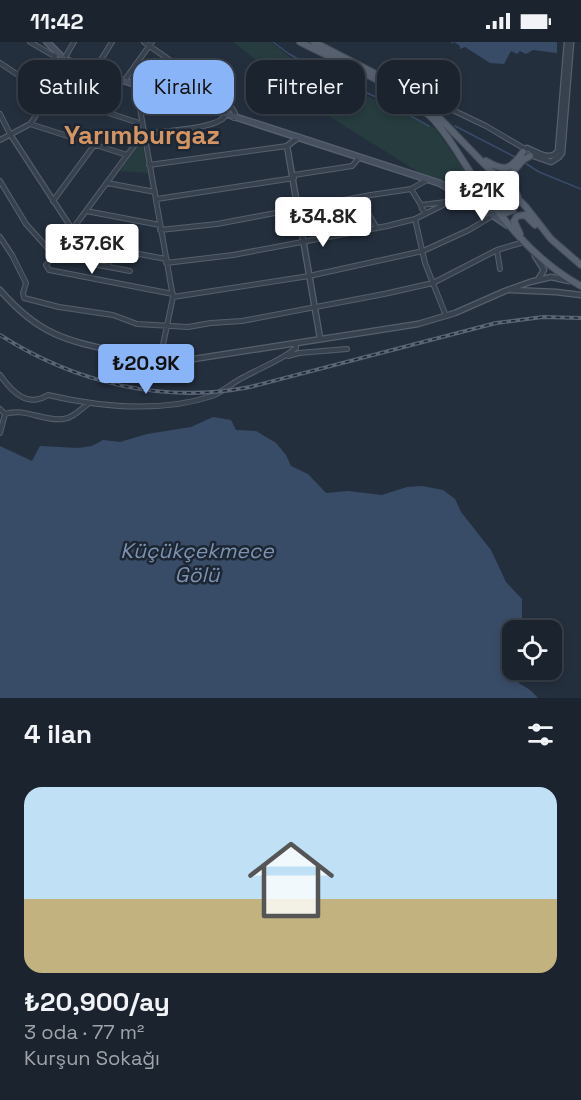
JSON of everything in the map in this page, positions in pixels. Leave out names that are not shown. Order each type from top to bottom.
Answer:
[{"type":"main road","points":[[47,42],[56,54],[64,59]]},
{"type":"main road","points":[[300,42],[386,86],[417,105],[442,129],[482,190],[524,242],[579,284]]},
{"type":"main road","points":[[314,42],[377,75]]},
{"type":"main road","points":[[121,81],[133,85]]},
{"type":"main road","points":[[223,114],[427,180],[459,193],[511,227]]},
{"type":"main road","points":[[436,114],[479,157],[514,202],[513,210],[509,213],[504,212],[482,190]]},
{"type":"main road","points":[[467,198],[476,198],[480,191],[462,154],[467,151],[496,167],[504,168],[513,165],[528,153]]},
{"type":"main road","points":[[519,201],[512,183],[512,173],[528,153]]},
{"type":"main road","points":[[486,166],[551,239]]},
{"type":"main road","points":[[524,242],[514,221],[522,214],[581,265]]},
{"type":"street","points":[[30,42],[56,54],[54,60]]},
{"type":"street","points":[[64,59],[74,42]]},
{"type":"street","points":[[101,60],[112,42]]},
{"type":"street","points":[[144,42],[150,44],[191,75],[204,89],[232,108],[235,112],[234,118]]},
{"type":"street","points":[[460,113],[486,126],[528,153],[554,156],[558,151],[569,42]]},
{"type":"street","points":[[124,82],[150,44]]},
{"type":"street","points":[[0,63],[18,75]]},
{"type":"street","points":[[0,114],[10,134],[72,229]]},
{"type":"street","points":[[0,140],[30,124],[37,114]]},
{"type":"street","points":[[112,114],[142,124]]},
{"type":"street","points":[[140,114],[173,295],[160,359]]},
{"type":"street","points":[[226,115],[222,121],[198,128],[143,134],[53,254],[46,265],[49,270],[173,295],[309,276],[423,251],[469,230],[493,215]]},
{"type":"street","points":[[30,124],[127,154]]},
{"type":"street","points":[[149,165],[287,146],[299,137]]},
{"type":"street","points":[[53,201],[95,144]]},
{"type":"street","points":[[287,146],[294,176],[320,338]]},
{"type":"street","points":[[157,199],[352,166],[359,158]]},
{"type":"street","points":[[86,212],[160,228],[217,224],[411,189],[427,180]]},
{"type":"street","points":[[0,181],[26,224],[53,254]]},
{"type":"street","points":[[107,183],[155,192]]},
{"type":"street","points":[[411,189],[426,213]]},
{"type":"street","points":[[64,240],[166,261],[233,255],[415,219],[449,202],[459,193]]},
{"type":"street","points":[[363,197],[366,210],[377,228]]},
{"type":"street","points":[[421,205],[449,202]]},
{"type":"street","points":[[415,219],[429,274],[446,316]]},
{"type":"street","points":[[0,237],[26,283],[24,298],[59,307],[113,315],[137,324],[166,326],[188,327],[242,321],[434,283],[497,250],[524,242],[544,270],[541,277],[530,282],[446,316],[418,324],[187,360],[160,359],[86,345],[57,335],[23,315],[0,290]]},
{"type":"street","points":[[79,257],[80,243]]},
{"type":"street","points":[[95,246],[93,264],[130,271]]},
{"type":"street","points":[[108,266],[112,249]]},
{"type":"street","points":[[497,250],[501,269]]},
{"type":"street","points":[[530,282],[551,277],[579,284]]},
{"type":"street","points":[[505,291],[546,291],[581,295]]},
{"type":"street","points":[[0,375],[8,387],[33,401],[38,401],[48,395],[88,404],[140,407],[214,396],[245,376],[284,357],[296,348],[295,343]]},
{"type":"street","points":[[284,357],[299,353],[347,349]]},
{"type":"street","points":[[5,414],[13,411],[62,420],[71,417],[88,404]]},
{"type":"street","points":[[0,410],[5,414]]},
{"type":"street","points":[[0,434],[5,414]]},
{"type":"green space","points":[[233,42],[271,42],[293,60],[256,60]]},
{"type":"green space","points":[[365,95],[377,101],[377,114],[405,114],[435,128],[477,188],[477,196],[471,196],[433,177],[423,175],[327,115],[365,114]]},
{"type":"green space","points":[[142,141],[148,173],[120,171],[140,142]]},
{"type":"water","points":[[454,42],[557,42],[557,53],[533,50],[526,54],[520,51],[517,54],[511,51],[504,64],[490,63],[465,47],[460,49],[460,46]]},
{"type":"water","name":"Küçükçekmece Gölü","points":[[213,417],[231,420],[236,430],[256,431],[276,443],[286,455],[291,466],[308,474],[326,493],[348,491],[382,495],[407,487],[422,486],[443,490],[455,499],[461,512],[491,550],[506,582],[522,599],[522,620],[502,620],[502,680],[517,680],[538,698],[0,698],[0,446],[32,461],[40,446],[78,448],[92,446],[103,440],[120,442],[147,434],[191,427]]},
{"type":"waterway","points":[[273,42],[300,60]]},
{"type":"waterway","points":[[365,92],[429,126]]},
{"type":"waterway","points":[[455,126],[515,157]]},
{"type":"waterway","points":[[525,163],[539,172],[581,189]]},
{"type":"railway","points":[[0,335],[58,366],[89,377],[152,391],[185,393],[217,392],[250,387],[496,323],[543,317],[581,318]]},
{"type":"district","name":"Yarımburgaz","points":[[142,135]]}]
